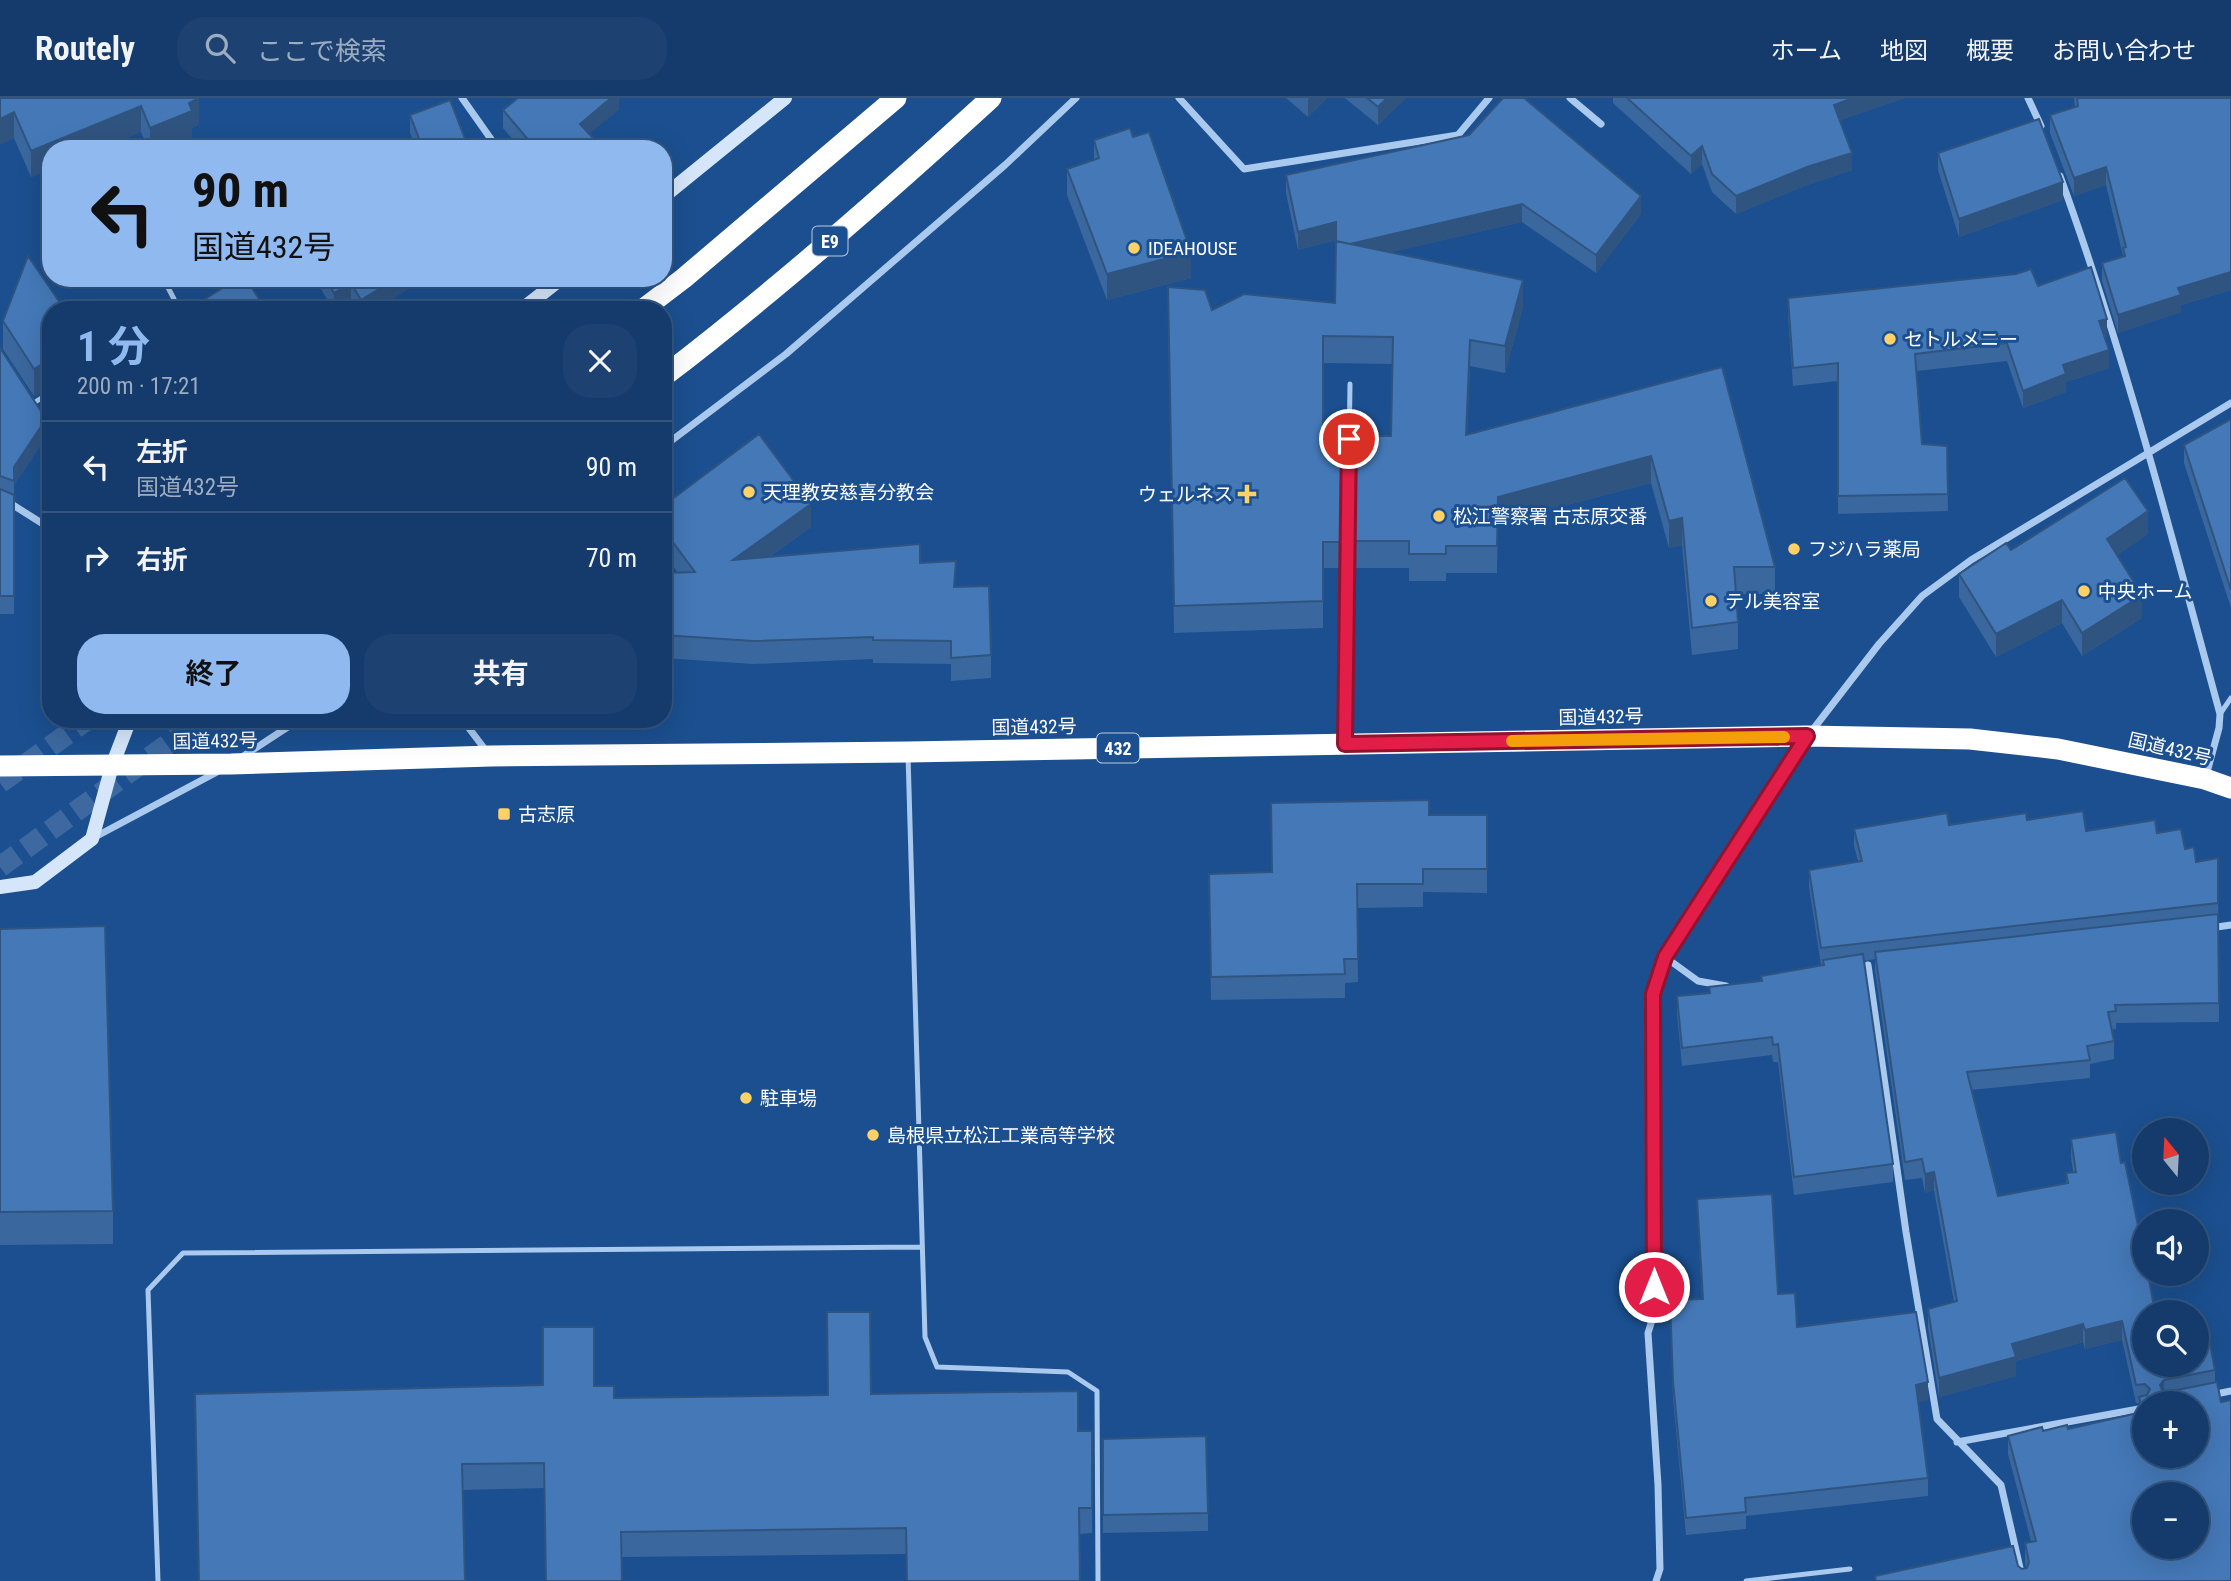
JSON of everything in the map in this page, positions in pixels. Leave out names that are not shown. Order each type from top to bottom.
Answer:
[{"type":"highway","points":[[672,286],[896,98]]},
{"type":"highway","name":"E9","points":[[672,370],[744,314],[920,163],[991,98]]},
{"type":"highway","points":[[653,301],[671,287]]},
{"type":"highway","name":"国道432号","points":[[0,766],[1807,736],[1970,739],[2058,749],[2205,779],[2231,788]]},
{"type":"street","points":[[462,98],[492,140]]},
{"type":"street","points":[[672,190],[786,98]]},
{"type":"street","points":[[672,440],[786,354],[1005,165],[1076,98]]},
{"type":"street","points":[[1179,98],[1244,169],[1458,135],[1489,98]]},
{"type":"street","points":[[1570,98],[1601,124]]},
{"type":"street","points":[[2028,98],[2046,138]]},
{"type":"street","points":[[2059,173],[2148,452],[2220,714],[2219,728],[2205,779]]},
{"type":"street","points":[[533,301],[550,287]]},
{"type":"street","points":[[25,394],[42,420]]},
{"type":"street","points":[[1656,1581],[1660,1569],[1658,1485],[1648,1333],[1654,1314],[1653,994],[1665,957],[1807,736],[1922,596],[1971,560],[2231,403]]},
{"type":"street","points":[[0,500],[42,523]]},
{"type":"street","points":[[92,839],[112,766],[127,728]]},
{"type":"street","points":[[0,887],[35,881],[92,839],[231,764],[286,728]]},
{"type":"street","points":[[469,728],[491,756]]},
{"type":"street","points":[[2201,930],[2231,925]]},
{"type":"street","points":[[1665,957],[1698,981],[1724,986],[1737,984]]},
{"type":"street","points":[[1855,967],[1882,963]]},
{"type":"street","points":[[1868,965],[1906,1231],[1937,1419],[2001,1485],[2023,1581]]},
{"type":"street","points":[[2209,1395],[2231,1391]]},
{"type":"street","points":[[1957,1442],[2132,1410]]},
{"type":"lane","points":[[1345,744],[1350,384]]},
{"type":"lane","points":[[32,404],[42,398]]},
{"type":"lane","points":[[2220,714],[2231,698]]},
{"type":"lane","points":[[908,752],[925,1337],[937,1367],[1068,1372],[1097,1391],[1098,1581]]},
{"type":"lane","points":[[158,1581],[148,1290],[183,1253],[922,1247]]},
{"type":"lane","points":[[1746,1581],[1850,1569]]},
{"type":"building","points":[[0,98],[199,98],[189,103],[192,111],[150,128],[141,106],[58,140],[42,140],[42,146],[31,151],[14,112],[0,119]]},
{"type":"building","points":[[518,98],[611,98],[580,124],[595,140],[528,140],[503,110]]},
{"type":"building","points":[[1367,98],[1387,98],[1378,107]]},
{"type":"building","points":[[1503,98],[1524,98],[1641,196],[1596,255],[1522,204],[1350,244],[1336,241],[1336,222],[1298,232],[1286,175],[1469,135]]},
{"type":"building","points":[[1627,98],[1853,98],[1834,105],[1852,153],[1807,167],[1736,196],[1712,174],[1702,146],[1691,156]]},
{"type":"building","points":[[2077,98],[2231,98],[2231,272],[2178,288],[2181,295],[2118,315],[2102,263],[2125,256],[2123,248],[2126,247],[2106,167],[2074,178],[2050,115],[2078,106]]},
{"type":"building","points":[[450,100],[466,140],[420,140],[410,115]]},
{"type":"building","points":[[2039,119],[2063,182],[1959,219],[1938,153]]},
{"type":"building","points":[[1130,128],[1133,137],[1149,132],[1191,252],[1107,274],[1067,169],[1099,158],[1094,140]]},
{"type":"building","points":[[1336,241],[1523,280],[1505,346],[1470,340],[1466,435],[1722,367],[1775,567],[1734,567],[1738,622],[1692,628],[1682,518],[1669,521],[1651,456],[1498,497],[1497,546],[1446,546],[1446,554],[1409,554],[1409,541],[1353,541],[1354,436],[1391,436],[1393,337],[1323,336],[1323,436],[1344,436],[1342,542],[1323,542],[1323,601],[1174,606],[1168,287],[1205,290],[1212,310],[1244,294],[1335,303]]},
{"type":"building","points":[[28,256],[42,276],[42,287],[49,287],[59,301],[42,301],[42,364],[34,369],[3,321]]},
{"type":"building","points":[[2091,267],[2107,319],[2099,321],[2109,350],[2063,365],[2066,374],[2023,391],[2007,343],[1915,354],[1922,444],[1947,446],[1948,494],[1838,496],[1838,363],[1793,368],[1788,298],[2016,274],[2031,269],[2038,286]]},
{"type":"building","points":[[224,287],[252,287],[260,301],[202,301]]},
{"type":"building","points":[[330,287],[344,287],[334,293]]},
{"type":"building","points":[[353,287],[382,287],[361,300]]},
{"type":"building","points":[[0,348],[42,413],[42,425],[14,467],[14,481],[0,476]]},
{"type":"building","points":[[2231,419],[2231,590],[2184,445]]},
{"type":"building","points":[[759,434],[811,504],[733,560],[920,544],[920,563],[956,561],[954,587],[989,586],[991,655],[951,658],[951,641],[873,640],[873,637],[753,641],[672,636],[672,573],[695,572],[672,541],[672,499]]},
{"type":"building","points":[[2125,478],[2148,511],[2107,539],[2142,595],[2082,633],[2062,600],[1996,634],[1959,574],[2006,543],[2011,550]]},
{"type":"building","points":[[0,489],[14,495],[14,596],[0,596]]},
{"type":"building","points":[[1429,800],[1429,815],[1487,815],[1487,869],[1423,869],[1423,884],[1357,884],[1358,959],[1344,959],[1345,974],[1211,977],[1209,874],[1272,872],[1271,803]]},
{"type":"building","points":[[2083,811],[2086,831],[2155,820],[2157,833],[2181,829],[2185,849],[2194,847],[2196,862],[2218,858],[2218,903],[1821,948],[1809,870],[1862,861],[1854,829],[1947,813],[1949,825],[2026,813],[2027,820]]},
{"type":"building","points":[[2218,914],[2219,1003],[2115,1005],[2116,1011],[2108,1012],[2114,1041],[2087,1046],[2090,1060],[1967,1072],[1998,1196],[2068,1183],[2066,1173],[2076,1172],[2071,1139],[2116,1132],[2121,1163],[2125,1162],[2135,1209],[2132,1209],[2132,1286],[2150,1286],[2153,1300],[2132,1300],[2132,1367],[2122,1321],[2085,1330],[2083,1324],[2012,1344],[2016,1357],[1939,1378],[1928,1309],[1957,1301],[1934,1172],[1925,1174],[1922,1159],[1905,1162],[1875,952]]},
{"type":"building","points":[[105,926],[113,1211],[0,1212],[0,929]]},
{"type":"building","points":[[1863,954],[1893,1164],[1794,1177],[1778,1044],[1773,1045],[1772,1037],[1682,1048],[1677,996],[1710,993],[1709,987],[1762,981],[1761,976],[1824,965],[1823,960]]},
{"type":"building","points":[[1772,1194],[1778,1294],[1795,1293],[1797,1327],[1916,1312],[1928,1382],[1916,1385],[1928,1478],[1745,1498],[1746,1512],[1686,1518],[1673,1381],[1670,1300],[1703,1299],[1697,1199]]},
{"type":"building","points":[[827,1312],[870,1312],[871,1394],[1078,1391],[1078,1431],[1092,1431],[1092,1508],[1079,1508],[1080,1581],[907,1581],[906,1528],[621,1532],[622,1581],[546,1581],[544,1463],[462,1464],[465,1581],[199,1581],[195,1394],[543,1385],[543,1327],[594,1327],[594,1386],[614,1386],[614,1398],[828,1395]]},
{"type":"building","points":[[2209,1339],[2215,1370],[2209,1371]]},
{"type":"building","points":[[2134,1377],[2179,1377],[2164,1380],[2160,1385],[2164,1391],[2149,1391],[2145,1384],[2136,1385]]},
{"type":"building","points":[[2217,1382],[2221,1402],[2231,1400],[2231,1581],[1876,1581],[1875,1576],[2013,1546],[2018,1566],[2027,1568],[2029,1562],[2025,1543],[2036,1541],[2008,1436],[2042,1427],[2043,1431],[2067,1425],[2068,1429],[2132,1414],[2132,1468],[2209,1468],[2209,1391],[2172,1391]]},
{"type":"building","points":[[1206,1436],[1208,1513],[1103,1515],[1103,1439]]},
{"type":"tunnel","points":[[0,783],[76,728]]},
{"type":"tunnel","points":[[0,867],[190,728]]},
{"type":"slow traffic","points":[[1512,741],[1784,737]]},
{"type":"place","name":"IDEAHOUSE","points":[[1134,248]]},
{"type":"place","name":"セトルメニー","points":[[1890,339]]},
{"type":"place","name":"天理教安慈喜分教会","points":[[749,492]]},
{"type":"place","name":"ウェルネス","points":[[1247,494]]},
{"type":"place","name":"松江警察署 古志原交番","points":[[1439,516]]},
{"type":"place","name":"フジハラ薬局","points":[[1794,549]]},
{"type":"place","name":"中央ホーム","points":[[2084,591]]},
{"type":"place","name":"テル美容室","points":[[1711,601]]},
{"type":"place","name":"古志原","points":[[504,814]]},
{"type":"place","name":"駐車場","points":[[746,1098]]},
{"type":"place","name":"島根県立松江工業高等学校","points":[[873,1135]]},
{"type":"route","points":[[1349,439],[1345,744],[1807,736],[1665,957],[1657,977],[1653,994],[1654,1287]]}]
